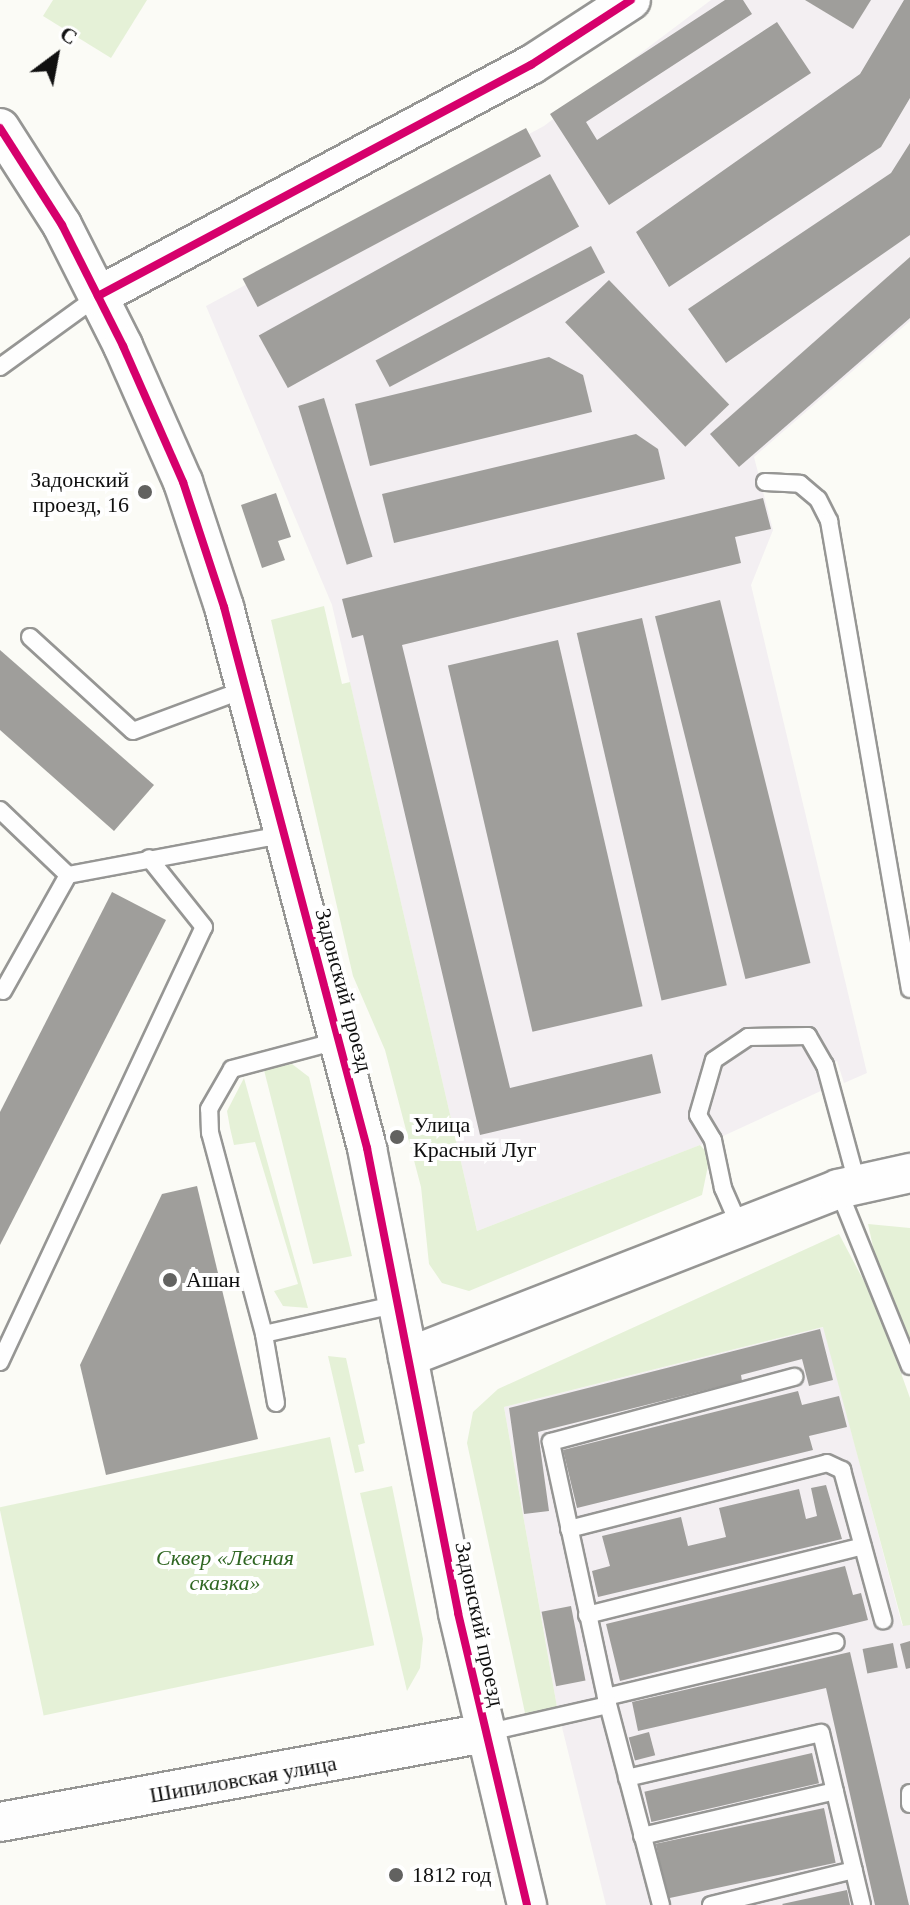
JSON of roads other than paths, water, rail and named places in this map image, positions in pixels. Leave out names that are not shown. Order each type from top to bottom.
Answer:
[{"type":"street","points":[[98,296],[531,65],[631,0]]},
{"type":"street","name":"Задонский проезд","points":[[0,128],[62,225],[183,482],[246,689],[282,835],[341,1040],[485,1733],[527,1905]]},
{"type":"street","points":[[408,1357],[848,1186],[910,1153]]},
{"type":"street","points":[[848,1186],[910,1173]]},
{"type":"street","name":"Шипиловская улица","points":[[0,1822],[485,1733]]},
{"type":"lane","points":[[0,367],[98,296]]},
{"type":"lane","points":[[765,482],[800,484],[818,499],[829,521],[910,989]]},
{"type":"lane","points":[[30,637],[133,731],[246,689]]},
{"type":"lane","points":[[0,810],[68,875]]},
{"type":"lane","points":[[3,991],[68,875],[282,835]]},
{"type":"lane","points":[[0,1362],[204,927],[149,858]]},
{"type":"lane","points":[[741,1228],[723,1188],[713,1140],[698,1115],[714,1060],[748,1037],[808,1036],[825,1065],[848,1186],[910,1366]]},
{"type":"lane","points":[[276,1403],[264,1334],[210,1133],[209,1109],[218,1085],[232,1069],[341,1040]]},
{"type":"lane","points":[[264,1334],[398,1304]]},
{"type":"lane","points":[[661,1905],[607,1701],[551,1442],[794,1377]]},
{"type":"lane","points":[[569,1529],[827,1463],[842,1470],[883,1620]]},
{"type":"lane","points":[[587,1615],[863,1546]]},
{"type":"lane","points":[[485,1733],[836,1642]]},
{"type":"lane","points":[[627,1778],[821,1733],[862,1905]]},
{"type":"lane","points":[[642,1836],[835,1791]]},
{"type":"lane","points":[[910,1793],[910,1804]]},
{"type":"lane","points":[[711,1905],[854,1870]]},
{"type":"place","name":"Задонский проезд, 16","points":[[145,492]]},
{"type":"place","name":"Улица Красный Луг","points":[[397,1137]]},
{"type":"place","name":"Ашан","points":[[170,1280]]},
{"type":"place","name":"1812 год","points":[[396,1875]]},
{"type":"park label","name":"Сквер «Лесная сказка»","points":[[225,1570]]}]
